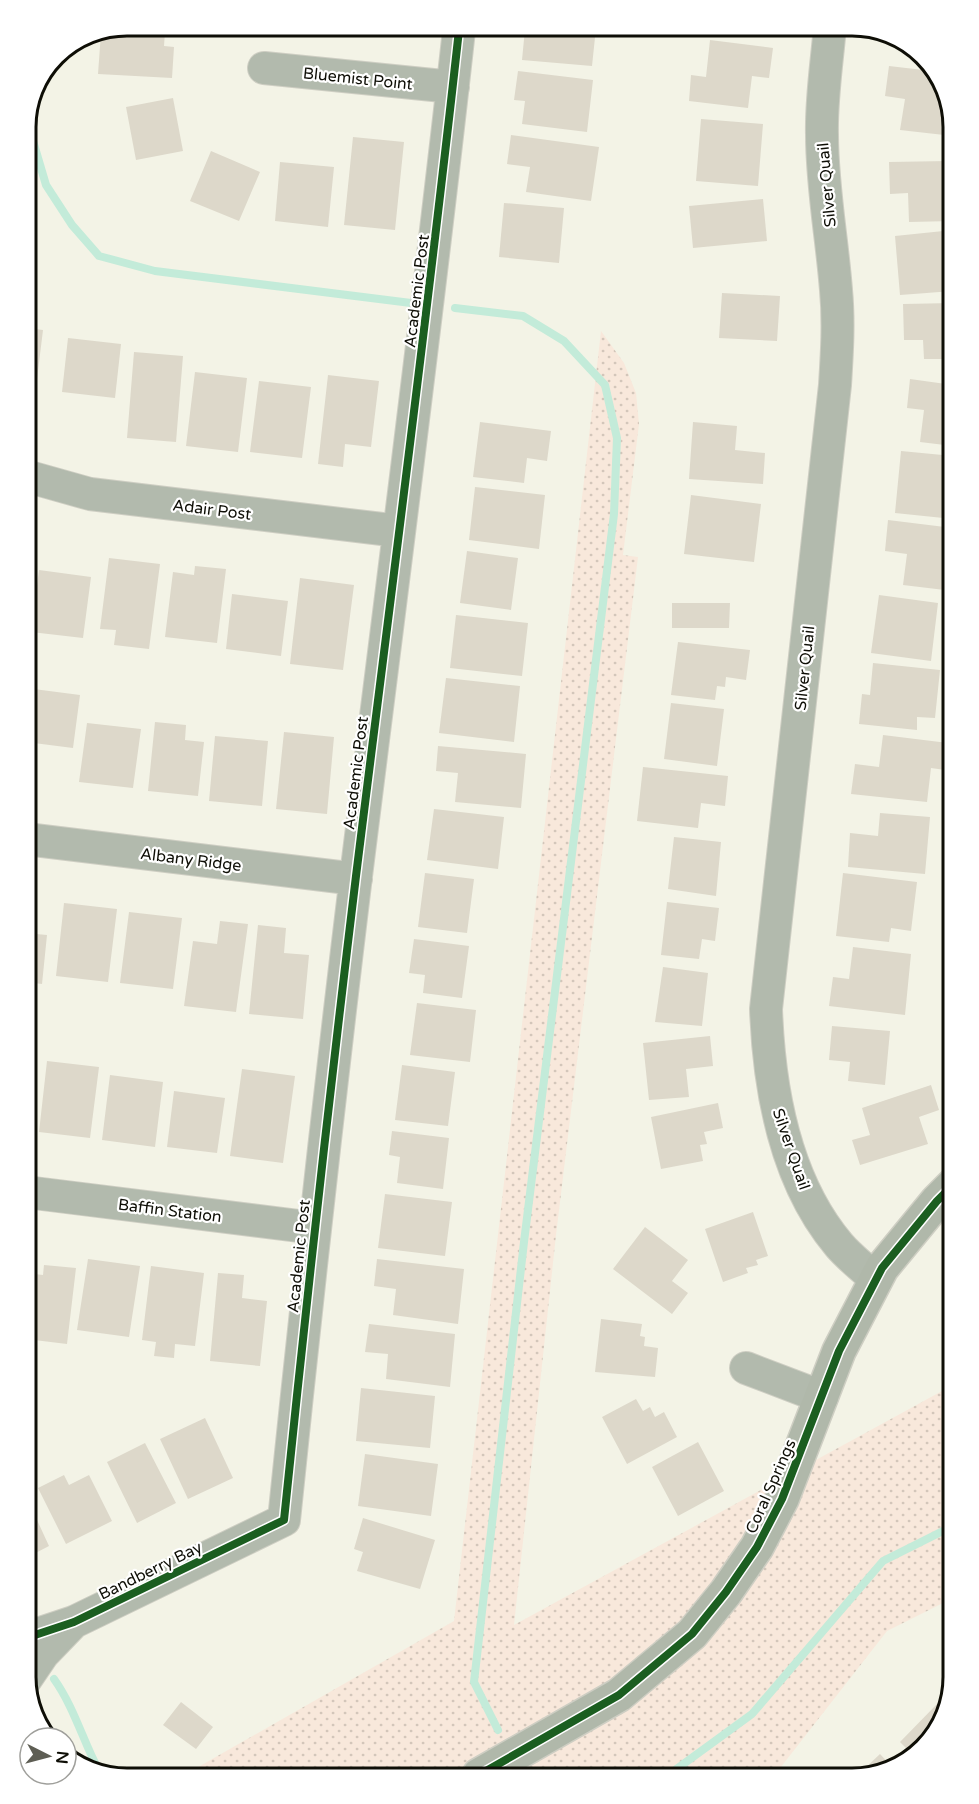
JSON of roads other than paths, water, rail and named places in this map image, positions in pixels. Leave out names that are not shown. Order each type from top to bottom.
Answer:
[{"type":"street","name":"Academic Post","points":[[284,1520],[356,879],[425,328],[458,36]]},
{"type":"street","name":"Silver Quail","points":[[830,36],[822,135],[824,182],[836,290],[838,338],[835,385],[766,1009],[768,1053],[774,1097],[785,1139],[800,1181],[820,1220],[840,1247],[876,1280]]},
{"type":"street","name":"Bluemist Point","points":[[264,68],[453,87]]},
{"type":"street","name":"Adair Post","points":[[36,479],[90,494],[399,531]]},
{"type":"street","name":"Albany Ridge","points":[[36,840],[356,879]]},
{"type":"street","name":"Baffin Station","points":[[36,1193],[315,1228]]},
{"type":"street","name":"Coral Springs","points":[[491,1768],[619,1695],[692,1634],[726,1592],[757,1547],[782,1499],[839,1351],[882,1268],[943,1195]]},
{"type":"street","points":[[746,1368],[822,1397]]},
{"type":"street","name":"Bandberry Bay","points":[[36,1635],[74,1622],[284,1520]]},
{"type":"street","name":"Bandberry Bay","points":[[36,1664],[74,1622]]},
{"type":"waterway","points":[[36,151],[46,185],[72,225],[99,256],[155,271],[411,303]]},
{"type":"waterway","points":[[455,308],[523,316],[564,341],[605,385],[617,438],[614,514],[524,1242],[474,1682],[498,1730]]},
{"type":"waterway","points":[[678,1768],[752,1714],[883,1561],[943,1531]]},
{"type":"waterway","points":[[54,1679],[67,1701],[94,1761]]}]
